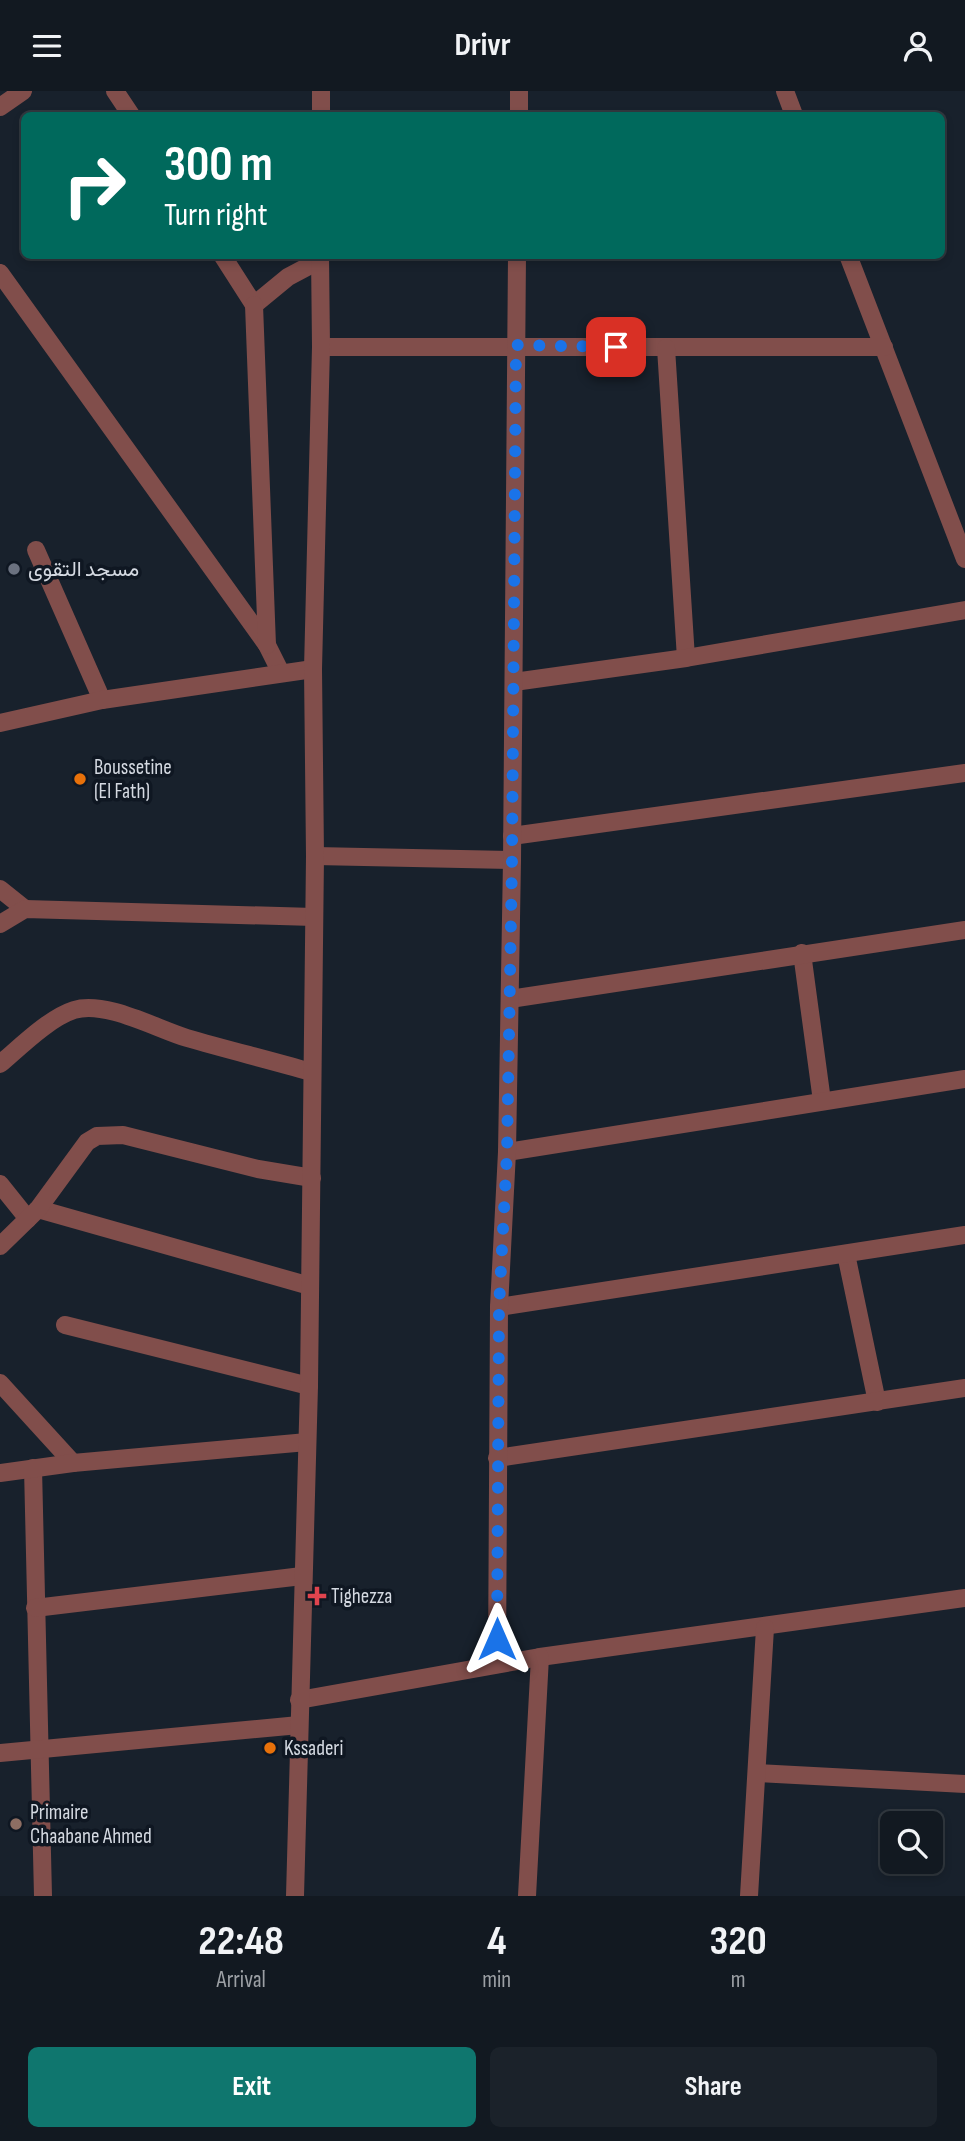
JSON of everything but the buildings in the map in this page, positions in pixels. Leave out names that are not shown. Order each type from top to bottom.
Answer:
[{"type":"street","points":[[0,107],[23,91]]},
{"type":"street","points":[[115,91],[129,112]]},
{"type":"street","points":[[321,91],[321,112]]},
{"type":"street","points":[[519,91],[519,112]]},
{"type":"street","points":[[785,91],[793,112]]},
{"type":"street","points":[[225,259],[254,305],[267,645]]},
{"type":"street","points":[[254,305],[288,277],[318,259]]},
{"type":"street","points":[[295,1896],[309,1386],[315,856],[313,669],[321,347],[320,259]]},
{"type":"street","points":[[497,1664],[499,1307],[507,1152],[512,860],[517,259]]},
{"type":"street","points":[[850,259],[965,559]]},
{"type":"street","points":[[0,273],[267,645],[281,673]]},
{"type":"street","points":[[321,347],[884,347]]},
{"type":"street","points":[[666,348],[685,658]]},
{"type":"street","points":[[36,550],[102,700]]},
{"type":"street","points":[[514,682],[685,658],[965,610]]},
{"type":"street","points":[[0,723],[102,700],[313,669]]},
{"type":"street","points":[[512,836],[965,773]]},
{"type":"street","points":[[315,856],[512,860]]},
{"type":"street","points":[[0,889],[25,909]]},
{"type":"street","points":[[0,924],[25,909],[314,917]]},
{"type":"street","points":[[510,999],[965,930]]},
{"type":"street","points":[[802,953],[822,1101]]},
{"type":"street","points":[[0,1064],[36,1033],[74,1010],[90,1009],[107,1011],[183,1037],[312,1072]]},
{"type":"street","points":[[507,1152],[965,1079]]},
{"type":"street","points":[[0,1246],[33,1214],[87,1142],[107,1134],[123,1135],[258,1169],[312,1178]]},
{"type":"street","points":[[0,1184],[33,1214],[310,1286]]},
{"type":"street","points":[[499,1307],[965,1235]]},
{"type":"street","points":[[846,1254],[877,1402]]},
{"type":"street","points":[[65,1325],[309,1386]]},
{"type":"street","points":[[0,1383],[73,1463]]},
{"type":"street","points":[[497,1458],[965,1388]]},
{"type":"street","points":[[0,1473],[73,1463],[307,1442]]},
{"type":"street","points":[[33,1468],[43,1896]]},
{"type":"street","points":[[35,1608],[302,1576]]},
{"type":"street","points":[[299,1700],[540,1657],[965,1598]]},
{"type":"street","points":[[749,1896],[765,1627]]},
{"type":"street","points":[[527,1896],[540,1657]]},
{"type":"street","points":[[0,1753],[299,1725]]},
{"type":"street","points":[[758,1773],[965,1784]]},
{"type":"place","name":"مسجد التقوى","points":[[14,569]]},
{"type":"place","name":"Boussetine (El Fath)","points":[[80,779]]},
{"type":"place","name":"Tighezza","points":[[317,1596]]},
{"type":"place","name":"Kssaderi","points":[[270,1748]]},
{"type":"place","name":"Primaire Chaabane Ahmed","points":[[16,1824]]},
{"type":"route","points":[[497,1639],[499,1307],[507,1152],[512,860],[516,345],[616,347]]}]
